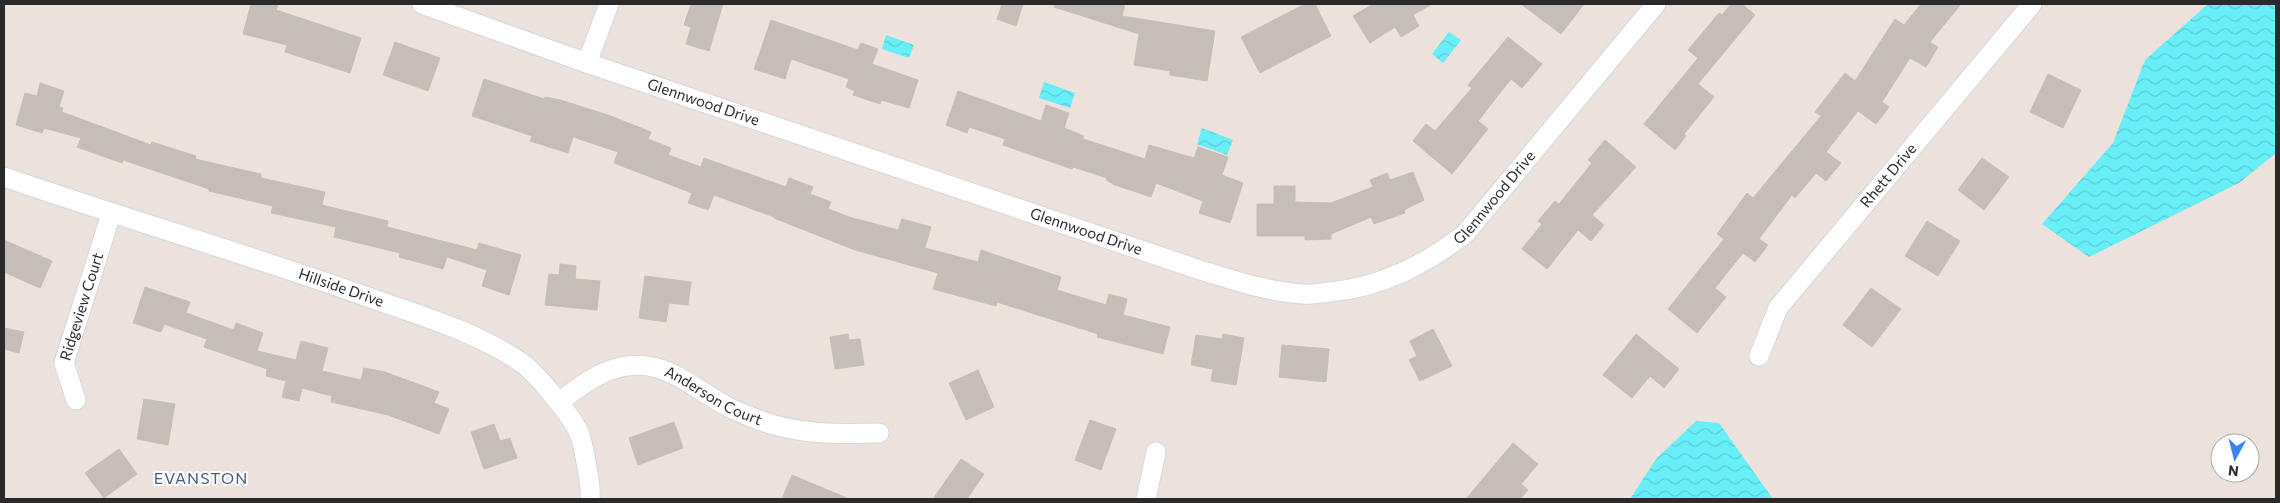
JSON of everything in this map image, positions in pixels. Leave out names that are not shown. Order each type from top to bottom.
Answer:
[{"type":"street","name":"Glennwood Drive","points":[[422,4],[587,63],[1200,270],[1251,286],[1305,295],[1351,290],[1396,277],[1436,256],[1465,234],[1656,4]]},
{"type":"street","points":[[587,63],[609,4]]},
{"type":"street","name":"Rhett Drive","points":[[1758,356],[1778,308],[2032,4]]},
{"type":"street","name":"Hillside Drive","points":[[4,176],[111,214],[309,276],[474,337],[523,364],[558,402],[579,433],[590,499]]},
{"type":"street","name":"Ridgeview Court","points":[[76,400],[64,363],[111,214]]},
{"type":"street","name":"Anderson Court","points":[[558,402],[602,374],[627,365],[652,366],[681,377],[728,407],[760,421],[791,430],[822,434],[880,434]]},
{"type":"street","points":[[1146,499],[1156,452]]},
{"type":"water","points":[[2208,4],[2276,4],[2276,153],[2239,183],[2089,257],[2042,224],[2113,143],[2145,60]]},
{"type":"water","points":[[1449,32],[1461,40],[1443,63],[1432,54]]},
{"type":"water","points":[[886,35],[914,45],[909,58],[882,49]]},
{"type":"water","points":[[1044,82],[1075,93],[1070,108],[1039,98]]},
{"type":"water","points":[[1202,128],[1233,140],[1227,155],[1197,144]]},
{"type":"water","points":[[1696,421],[1719,423],[1773,499],[1630,499],[1656,459]]},
{"type":"building","points":[[251,4],[278,4],[276,10],[361,38],[350,73],[285,52],[287,45],[243,34]]},
{"type":"building","points":[[691,4],[723,4],[709,51],[686,44],[691,27],[684,25]]},
{"type":"building","points":[[1002,4],[1023,4],[1016,26],[997,19]]},
{"type":"building","points":[[1055,4],[1125,4],[1122,16],[1215,31],[1207,81],[1170,75],[1170,71],[1134,65],[1139,34],[1054,7]]},
{"type":"building","points":[[1305,4],[1315,4],[1331,36],[1260,73],[1241,37]]},
{"type":"building","points":[[1373,4],[1432,4],[1413,15],[1419,26],[1401,37],[1395,27],[1370,43],[1353,16]]},
{"type":"building","points":[[1521,4],[1584,4],[1561,34]]},
{"type":"building","points":[[1731,4],[1742,4],[1755,15],[1698,84],[1714,97],[1684,134],[1686,136],[1675,150],[1644,124],[1698,58],[1688,50],[1719,13],[1722,15]]},
{"type":"building","points":[[1921,4],[1961,4],[1930,42],[1938,47],[1926,67],[1910,58],[1882,102],[1889,107],[1876,124],[1858,111],[1826,152],[1841,163],[1826,181],[1816,173],[1795,198],[1792,195],[1759,239],[1768,245],[1755,262],[1743,253],[1715,288],[1726,297],[1697,333],[1668,309],[1724,239],[1717,234],[1747,193],[1753,198],[1821,116],[1815,112],[1845,73],[1855,81],[1895,19],[1904,25]]},
{"type":"building","points":[[771,20],[858,50],[861,43],[878,49],[872,64],[918,80],[909,108],[881,100],[880,104],[853,95],[855,91],[846,87],[849,79],[791,59],[785,79],[754,69]]},
{"type":"building","points":[[1508,37],[1542,64],[1522,88],[1511,79],[1478,121],[1488,129],[1452,174],[1413,141],[1426,124],[1435,131],[1472,88],[1468,85]]},
{"type":"building","points":[[395,42],[440,58],[428,91],[383,75]]},
{"type":"building","points":[[2048,74],[2081,90],[2063,128],[2030,112]]},
{"type":"building","points":[[484,79],[544,99],[545,97],[560,100],[608,115],[651,132],[648,139],[671,148],[668,155],[701,167],[704,158],[786,187],[789,178],[813,187],[810,194],[831,202],[828,209],[849,217],[898,230],[902,219],[931,227],[925,248],[978,262],[981,250],[1061,277],[1057,290],[1106,305],[1109,294],[1127,299],[1123,315],[1170,327],[1163,354],[1097,337],[1098,334],[997,302],[996,306],[933,289],[938,273],[855,250],[714,195],[708,210],[688,203],[692,193],[614,163],[618,152],[573,137],[568,153],[530,141],[532,136],[472,116]]},
{"type":"building","points":[[40,83],[64,91],[59,107],[63,108],[62,112],[151,145],[152,142],[196,156],[195,159],[261,174],[261,178],[325,192],[322,205],[388,221],[387,227],[477,250],[479,243],[521,255],[509,295],[482,286],[487,270],[447,257],[443,269],[399,257],[400,253],[334,237],[336,227],[271,213],[273,206],[209,191],[209,189],[123,160],[122,163],[77,147],[81,138],[44,128],[42,133],[16,125],[25,93],[37,96]]},
{"type":"building","points":[[958,91],[1041,121],[1046,105],[1069,113],[1064,128],[1084,136],[1083,139],[1145,159],[1149,145],[1194,158],[1198,147],[1228,157],[1222,175],[1243,183],[1230,223],[1199,213],[1203,201],[1156,183],[1151,197],[1115,185],[1106,180],[1107,178],[1073,167],[1072,169],[1003,145],[1005,139],[969,127],[967,133],[946,125]]},
{"type":"building","points":[[1605,140],[1636,167],[1592,215],[1604,225],[1591,241],[1578,230],[1547,269],[1522,249],[1542,224],[1538,221],[1555,201],[1559,204],[1592,163],[1588,160]]},
{"type":"building","points":[[1982,158],[2009,177],[1984,210],[1958,190]]},
{"type":"building","points":[[1413,172],[1424,200],[1404,210],[1405,213],[1374,224],[1371,217],[1331,234],[1331,239],[1305,240],[1305,236],[1257,236],[1257,204],[1274,204],[1274,186],[1295,186],[1295,202],[1331,203],[1373,187],[1370,180],[1387,173],[1390,180]]},
{"type":"building","points":[[1927,221],[1960,241],[1938,276],[1905,256]]},
{"type":"building","points":[[4,240],[52,261],[40,288],[4,272]]},
{"type":"building","points":[[560,264],[576,266],[575,279],[600,281],[597,310],[545,305],[549,274],[559,275]]},
{"type":"building","points":[[645,276],[691,282],[688,305],[669,303],[666,322],[639,318]]},
{"type":"building","points":[[145,287],[190,302],[186,313],[234,330],[236,323],[263,333],[257,351],[296,360],[301,341],[328,348],[322,371],[361,380],[364,368],[385,372],[439,392],[434,403],[449,409],[439,434],[388,415],[331,402],[332,396],[302,388],[299,401],[282,397],[286,381],[266,376],[267,369],[204,347],[207,339],[164,324],[161,332],[133,323]]},
{"type":"building","points":[[1871,288],[1901,309],[1872,347],[1843,325]]},
{"type":"building","points":[[4,328],[24,332],[19,353],[4,349]]},
{"type":"building","points":[[1433,329],[1452,366],[1420,381],[1409,360],[1417,356],[1410,341]]},
{"type":"building","points":[[848,334],[849,340],[860,339],[864,365],[835,369],[830,337]]},
{"type":"building","points":[[1223,334],[1244,338],[1236,385],[1211,381],[1213,369],[1191,365],[1196,335],[1222,339]]},
{"type":"building","points":[[1636,334],[1679,369],[1664,388],[1650,376],[1632,398],[1603,375]]},
{"type":"building","points":[[1282,345],[1329,349],[1326,382],[1279,377]]},
{"type":"building","points":[[978,370],[994,407],[966,420],[949,383]]},
{"type":"building","points":[[144,399],[175,404],[168,445],[137,439]]},
{"type":"building","points":[[1090,420],[1116,429],[1101,470],[1075,460]]},
{"type":"building","points":[[674,422],[683,448],[638,465],[629,438]]},
{"type":"building","points":[[494,424],[500,441],[510,438],[517,458],[484,469],[471,432]]},
{"type":"building","points":[[1513,443],[1538,464],[1521,484],[1528,490],[1520,499],[1466,499]]},
{"type":"building","points":[[119,449],[137,474],[104,498],[85,473]]},
{"type":"building","points":[[961,459],[984,474],[967,499],[933,499]]},
{"type":"building","points":[[792,475],[849,499],[782,499]]},
{"type":"district","name":"EVANSTON","points":[[201,478]]}]
